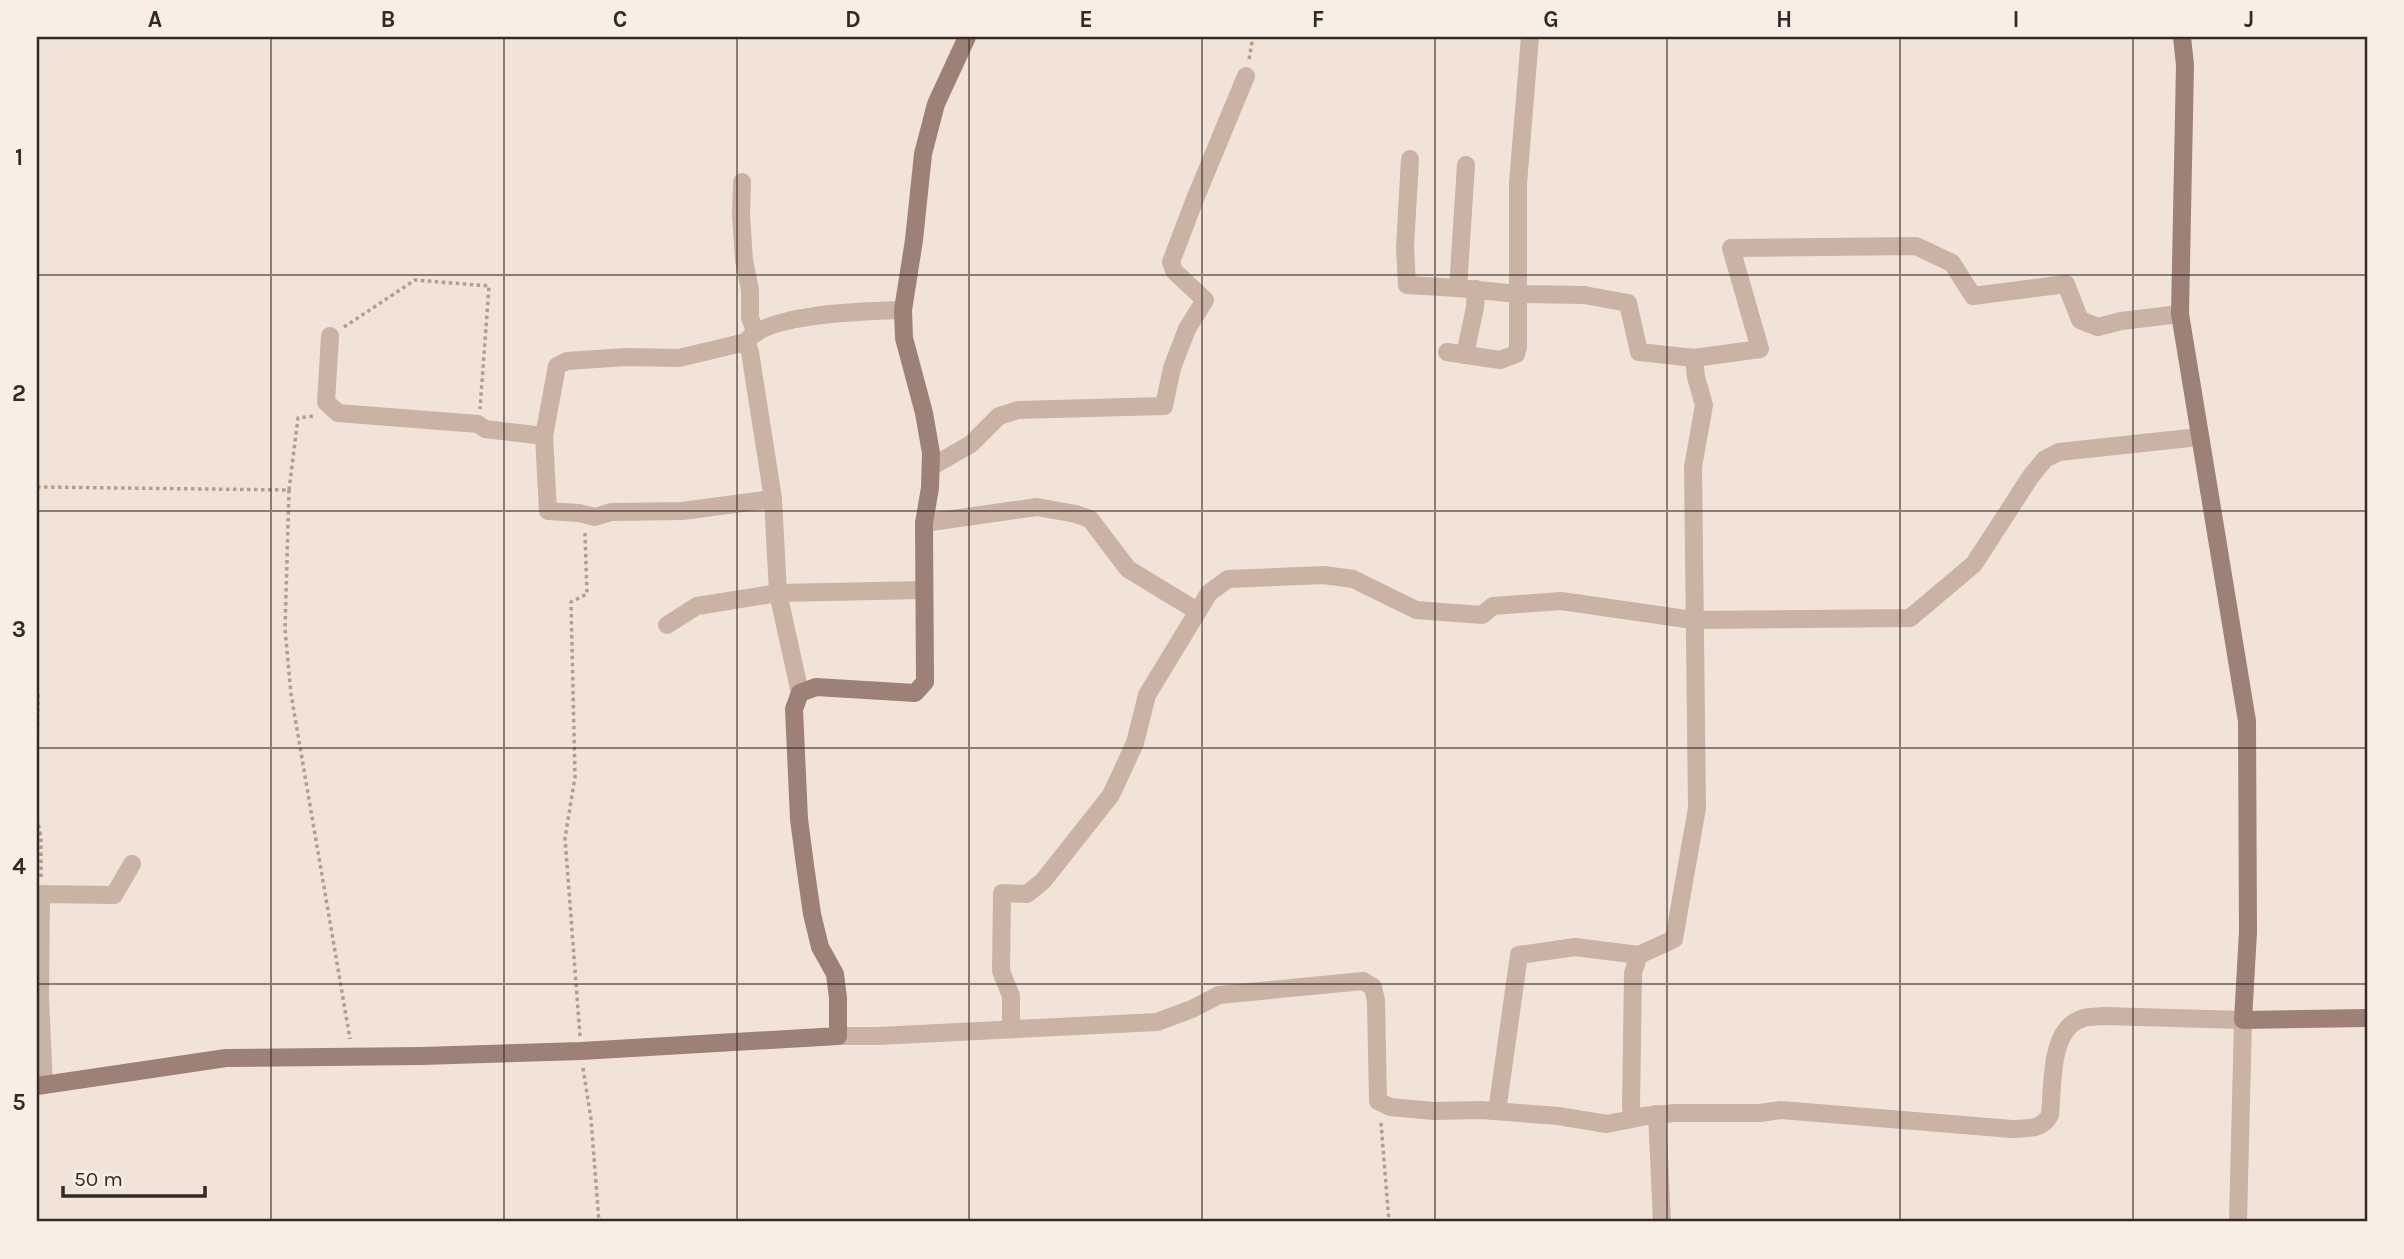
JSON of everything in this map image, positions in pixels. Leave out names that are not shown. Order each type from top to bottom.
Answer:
[{"type":"street","points":[[800,693],[816,687],[915,694],[925,682],[924,523],[931,453],[925,413],[904,338],[903,310],[923,154],[936,104],[967,37]]},
{"type":"street","points":[[1447,352],[1500,360],[1516,354],[1518,347],[1518,183],[1530,37]]},
{"type":"street","points":[[2182,37],[2185,65],[2180,314],[2247,721],[2248,932],[2238,1222]]},
{"type":"street","points":[[931,467],[971,444],[999,416],[1018,410],[1164,406],[1172,369],[1186,329],[1205,300],[1174,271],[1171,262],[1246,76]]},
{"type":"street","points":[[1410,159],[1405,247],[1407,285],[1518,294],[1584,295],[1628,303],[1639,352],[1694,358],[1760,349],[1731,248],[1916,246],[1952,262],[1973,296],[2066,284],[2080,320],[2098,327],[2120,321],[2180,314]]},
{"type":"street","points":[[1465,165],[1467,288],[1475,307],[1465,355]]},
{"type":"street","points":[[742,182],[744,260],[750,290],[750,352],[773,499],[778,593],[800,693],[794,709],[799,819],[812,914],[820,947],[835,974],[838,1036]]},
{"type":"street","points":[[773,499],[682,511],[611,512],[595,517],[548,511],[544,436],[557,366],[567,361],[626,357],[679,358],[751,337],[792,320],[855,311],[903,310]]},
{"type":"street","points":[[330,336],[326,402],[338,413],[478,424],[485,429],[544,436]]},
{"type":"street","points":[[1497,1111],[1519,955],[1575,947],[1639,955],[1674,939],[1697,808],[1693,467],[1704,405],[1694,358]]},
{"type":"street","points":[[1011,1029],[1011,996],[1001,971],[1002,893],[1027,894],[1043,881],[1111,795],[1135,743],[1147,695],[1209,593],[1228,579],[1324,575],[1353,579],[1416,610],[1482,615],[1493,606],[1561,601],[1693,620],[1910,618],[1974,564],[2010,506],[2045,459],[2059,452],[2199,437]]},
{"type":"street","points":[[924,523],[1037,507],[1076,513],[1090,519],[1128,569],[1197,611]]},
{"type":"street","points":[[667,625],[697,606],[778,593],[925,590]]},
{"type":"street","points":[[132,864],[114,895],[41,894],[41,1086],[226,1058],[581,1051],[1157,1022],[1219,995],[1363,981],[1373,988],[1376,1001],[1378,1101],[1391,1107],[1497,1111],[1558,1116],[1607,1124],[1657,1114]]},
{"type":"street","points":[[1639,955],[1633,973],[1631,1108],[1634,1117],[1781,1110],[2012,1129],[2034,1128],[2045,1123],[2050,1115],[2055,1056],[2061,1038],[2070,1026],[2082,1018],[2367,1018]]},
{"type":"street","points":[[1657,1114],[1662,1222]]},
{"type":"path","points":[[1246,76],[1253,37]]},
{"type":"path","points":[[330,336],[415,280],[489,286],[478,424]]},
{"type":"path","points":[[338,413],[298,418],[289,490],[285,629],[291,694],[353,1057]]},
{"type":"path","points":[[37,487],[289,490]]},
{"type":"path","points":[[595,517],[585,529],[587,594],[571,602],[575,778],[565,838],[581,1051],[591,1119],[599,1222]]},
{"type":"path","points":[[37,754],[38,694]]},
{"type":"path","points":[[37,818],[41,837],[41,894]]},
{"type":"path","points":[[1378,1101],[1389,1222]]}]
